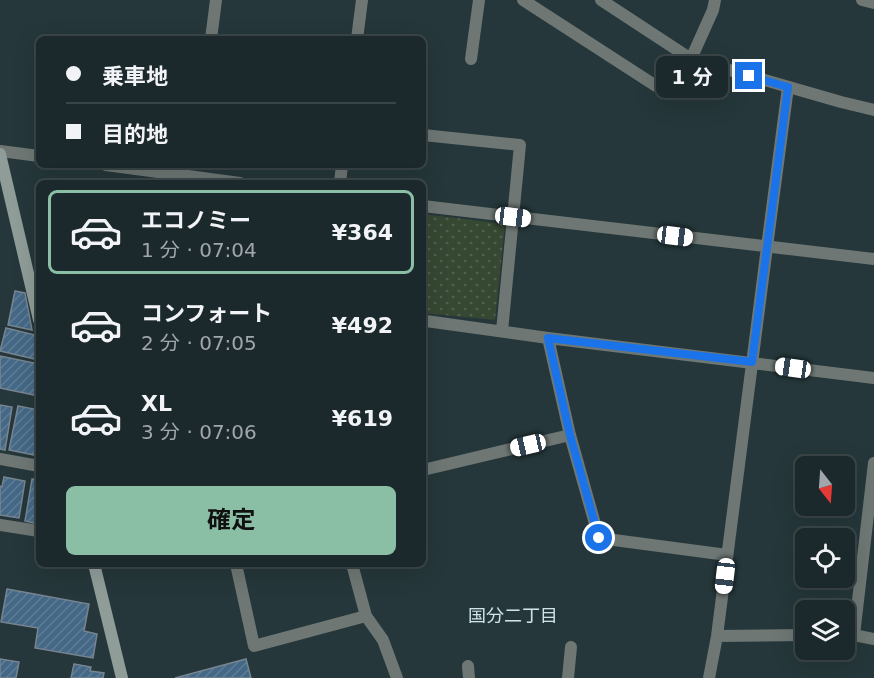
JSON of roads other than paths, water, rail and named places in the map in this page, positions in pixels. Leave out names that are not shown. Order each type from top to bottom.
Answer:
[{"type":"main road","points":[[0,152],[36,307]]},
{"type":"main road","points":[[95,567],[122,678]]},
{"type":"street","points":[[211,36],[216,0]]},
{"type":"street","points":[[357,36],[362,0]]},
{"type":"street","points":[[471,59],[479,0]]},
{"type":"street","points":[[523,0],[656,86]]},
{"type":"street","points":[[601,0],[691,59],[874,110]]},
{"type":"street","points":[[691,59],[713,10],[715,0]]},
{"type":"street","points":[[862,0],[874,3]]},
{"type":"street","points":[[709,678],[717,636],[788,87]]},
{"type":"street","points":[[426,135],[520,145],[502,331]]},
{"type":"street","points":[[0,152],[36,156]]},
{"type":"street","points":[[125,168],[200,180]]},
{"type":"street","points":[[426,206],[874,259]]},
{"type":"street","points":[[426,321],[874,378]]},
{"type":"street","points":[[548,338],[570,435],[599,538],[727,555]]},
{"type":"street","points":[[426,469],[570,435]]},
{"type":"street","points":[[0,459],[36,465]]},
{"type":"street","points":[[855,601],[872,506],[874,463]]},
{"type":"street","points":[[0,525],[36,531]]},
{"type":"street","points":[[237,567],[254,646],[366,616]]},
{"type":"street","points":[[353,567],[366,616],[383,640],[398,678]]},
{"type":"street","points":[[717,636],[795,635]]},
{"type":"street","points":[[855,636],[874,639]]},
{"type":"street","points":[[568,678],[571,647]]},
{"type":"district","name":"国分二丁目","points":[[513,616]]}]
